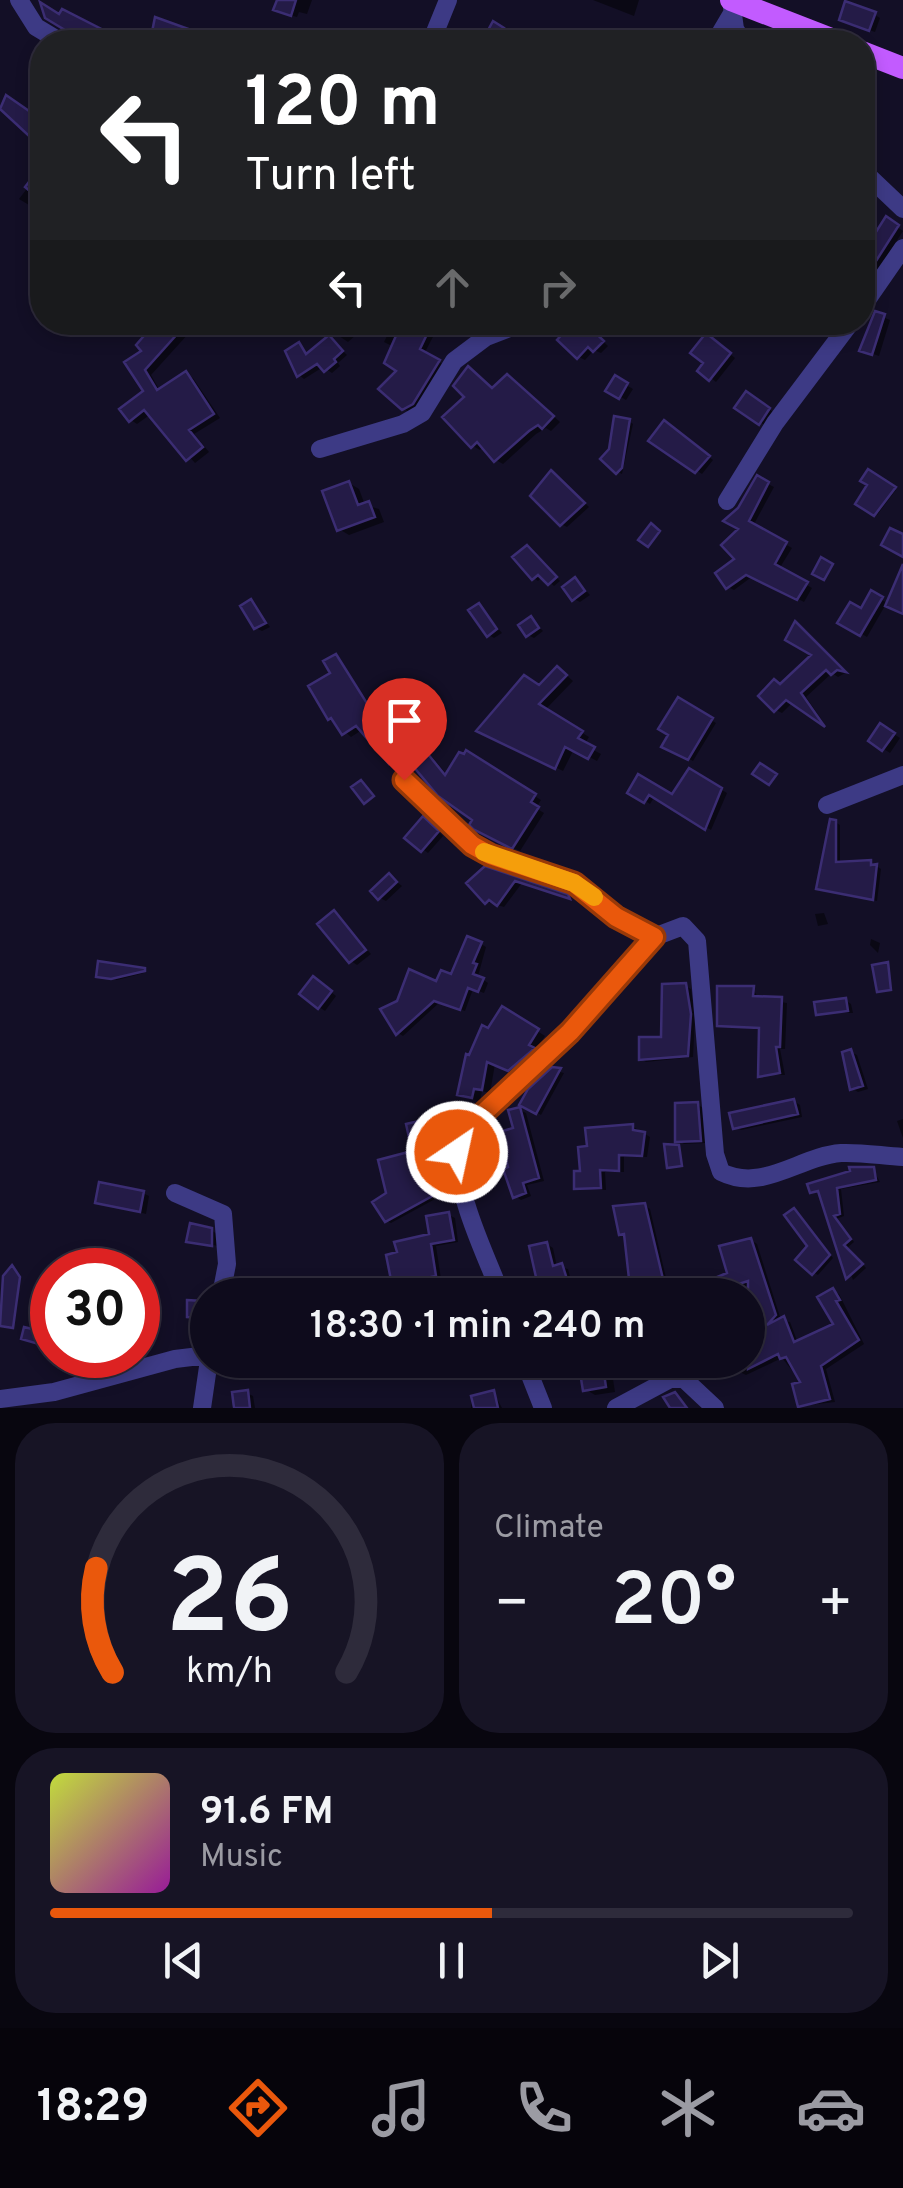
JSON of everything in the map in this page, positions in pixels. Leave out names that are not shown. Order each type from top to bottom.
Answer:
[{"type":"main road","points":[[731,5],[804,30]]},
{"type":"main road","points":[[875,57],[903,68]]},
{"type":"street","points":[[19,0],[31,22],[43,30]]},
{"type":"street","points":[[436,30],[448,0]]},
{"type":"street","points":[[720,30],[731,5]]},
{"type":"street","points":[[731,5],[739,30]]},
{"type":"street","points":[[875,182],[903,208]]},
{"type":"street","points":[[875,288],[903,248]]},
{"type":"street","points":[[320,449],[404,424],[422,413],[454,361],[491,335]]},
{"type":"street","points":[[726,501],[775,423],[842,335]]},
{"type":"street","points":[[827,804],[903,775]]},
{"type":"street","points":[[404,780],[472,845],[490,855],[574,883],[616,917],[654,937]]},
{"type":"street","points":[[495,1278],[460,1180],[457,1152],[461,1134],[570,1032],[654,937],[684,926],[697,941],[715,1154],[721,1172],[734,1179],[757,1178],[838,1153],[903,1157]]},
{"type":"street","points":[[175,1193],[223,1214],[224,1278]]},
{"type":"street","points":[[0,1399],[54,1392],[175,1359],[190,1359]]},
{"type":"street","points":[[202,1408],[206,1378]]},
{"type":"street","points":[[531,1378],[542,1408]]},
{"type":"street","points":[[616,1408],[670,1379],[684,1379],[715,1408]]},
{"type":"building","points":[[277,0],[296,0],[291,16],[273,10]]},
{"type":"building","points":[[845,1],[876,12],[869,30],[839,20]]},
{"type":"building","points":[[40,2],[59,14],[62,9],[103,30],[65,30],[45,18]]},
{"type":"building","points":[[155,17],[191,30],[152,30]]},
{"type":"building","points":[[493,21],[504,28],[503,30],[488,30]]},
{"type":"building","points":[[6,95],[30,112],[30,133],[28,135],[0,109]]},
{"type":"building","points":[[886,216],[899,225],[875,263],[875,233]]},
{"type":"building","points":[[875,311],[885,314],[872,355],[859,351],[865,335],[875,335]]},
{"type":"building","points":[[145,335],[176,335],[145,370],[157,390],[186,371],[214,414],[189,430],[203,447],[186,461],[144,410],[129,422],[119,409],[143,391],[124,362],[141,351],[136,345]]},
{"type":"building","points":[[329,335],[343,351],[334,359],[336,362],[324,372],[317,364],[297,377],[285,351],[299,342],[306,354]]},
{"type":"building","points":[[396,335],[427,335],[420,349],[440,360],[413,404],[402,410],[378,389],[396,371],[384,363]]},
{"type":"building","points":[[561,335],[598,335],[604,341],[593,352],[588,347],[577,359],[557,340]]},
{"type":"building","points":[[708,335],[731,353],[709,381],[697,371],[703,363],[690,353]]},
{"type":"building","points":[[468,366],[492,388],[507,374],[554,416],[542,429],[538,425],[529,431],[494,462],[477,442],[471,448],[442,417],[464,397],[453,386]]},
{"type":"building","points":[[615,375],[628,383],[619,399],[605,391]]},
{"type":"building","points":[[746,391],[770,408],[759,425],[734,408]]},
{"type":"building","points":[[614,416],[630,419],[622,468],[616,474],[600,459],[609,449]]},
{"type":"building","points":[[664,420],[710,456],[695,473],[648,441]]},
{"type":"building","points":[[868,469],[896,487],[874,516],[855,504],[867,485],[860,481]]},
{"type":"building","points":[[551,470],[585,503],[560,526],[530,496]]},
{"type":"building","points":[[757,475],[769,482],[749,521],[787,542],[775,564],[808,582],[797,600],[746,575],[726,589],[715,573],[734,559],[721,545],[738,529],[723,521],[738,508]]},
{"type":"building","points":[[349,481],[358,505],[369,501],[375,517],[337,531],[322,491]]},
{"type":"building","points":[[651,523],[660,531],[648,547],[638,540]]},
{"type":"building","points":[[890,528],[903,534],[903,557],[881,545]]},
{"type":"building","points":[[527,545],[557,577],[548,585],[538,575],[532,580],[512,557]]},
{"type":"building","points":[[821,557],[833,564],[824,580],[812,574]]},
{"type":"building","points":[[903,564],[903,614],[885,606]]},
{"type":"building","points":[[575,577],[585,591],[572,601],[562,587]]},
{"type":"building","points":[[871,590],[883,597],[860,636],[837,623],[850,602],[861,608]]},
{"type":"building","points":[[251,599],[266,623],[254,629],[240,606]]},
{"type":"building","points":[[479,603],[497,629],[487,637],[468,610]]},
{"type":"building","points":[[531,616],[539,628],[526,637],[518,625]]},
{"type":"building","points":[[795,621],[846,672],[837,670],[831,675],[826,670],[801,693],[825,727],[786,700],[774,712],[758,696],[774,679],[780,684],[811,655],[785,640]]},
{"type":"building","points":[[336,654],[368,705],[371,703],[377,713],[388,705],[445,775],[459,752],[464,754],[466,750],[536,794],[531,802],[539,807],[512,849],[473,829],[469,825],[472,820],[438,796],[402,753],[389,764],[356,726],[342,735],[331,718],[328,720],[308,686],[330,673],[323,661]]},
{"type":"building","points":[[557,666],[567,675],[539,704],[583,731],[578,738],[595,747],[588,759],[565,747],[555,769],[476,731],[524,675],[539,685]]},
{"type":"building","points":[[678,697],[713,718],[688,760],[661,747],[668,735],[658,729]]},
{"type":"building","points":[[880,723],[895,733],[882,751],[868,741]]},
{"type":"building","points":[[760,763],[777,774],[769,785],[752,774]]},
{"type":"building","points":[[689,768],[722,788],[705,830],[649,795],[644,803],[627,793],[638,774],[672,794]]},
{"type":"building","points":[[361,780],[374,796],[364,804],[351,787]]},
{"type":"building","points":[[423,816],[439,831],[421,852],[404,838]]},
{"type":"building","points":[[830,819],[836,820],[836,862],[871,860],[871,865],[877,864],[873,900],[816,889]]},
{"type":"building","points":[[485,866],[568,894],[570,899],[515,881],[497,906],[489,900],[485,904],[466,883]]},
{"type":"building","points":[[389,873],[397,882],[378,900],[370,891]]},
{"type":"building","points":[[334,910],[366,950],[349,963],[317,924]]},
{"type":"building","points":[[467,936],[482,942],[473,963],[477,964],[473,974],[484,978],[478,992],[468,988],[460,1010],[434,1001],[396,1035],[380,1009],[397,1001],[409,969],[436,981],[441,970],[451,974]]},
{"type":"building","points":[[98,961],[145,971],[111,979],[96,977]]},
{"type":"building","points":[[888,962],[891,990],[877,992],[872,965]]},
{"type":"building","points":[[313,976],[332,991],[318,1009],[299,994]]},
{"type":"building","points":[[686,983],[691,1014],[688,1056],[639,1060],[639,1037],[661,1037],[662,984]]},
{"type":"building","points":[[717,986],[754,986],[753,996],[782,997],[780,1047],[776,1047],[780,1073],[758,1077],[759,1028],[717,1026]]},
{"type":"building","points":[[846,998],[848,1011],[816,1015],[814,1002]]},
{"type":"building","points":[[502,1006],[539,1029],[529,1045],[535,1048],[508,1071],[487,1062],[482,1090],[474,1089],[472,1098],[457,1095],[466,1054],[469,1055],[482,1025],[488,1028]]},
{"type":"building","points":[[851,1049],[863,1086],[850,1090],[842,1052]]},
{"type":"building","points":[[552,1067],[561,1068],[536,1114],[519,1105],[528,1089]]},
{"type":"building","points":[[794,1099],[798,1114],[733,1129],[729,1113]]},
{"type":"building","points":[[698,1102],[701,1141],[675,1142],[675,1103]]},
{"type":"building","points":[[520,1107],[539,1178],[523,1183],[526,1193],[513,1198],[503,1169],[508,1167],[499,1132],[513,1128],[508,1110]]},
{"type":"building","points":[[432,1118],[443,1169],[434,1170],[445,1189],[385,1222],[372,1202],[386,1193],[378,1160],[412,1151],[406,1124]]},
{"type":"building","points":[[633,1124],[633,1130],[645,1132],[642,1156],[619,1155],[619,1171],[600,1170],[601,1188],[574,1189],[574,1171],[580,1171],[578,1147],[587,1146],[585,1128]]},
{"type":"building","points":[[664,1144],[679,1145],[682,1166],[667,1168]]},
{"type":"building","points":[[849,1167],[874,1167],[876,1180],[837,1188],[840,1214],[834,1216],[851,1239],[844,1245],[863,1264],[846,1279],[818,1191],[810,1193],[807,1184],[850,1171]]},
{"type":"building","points":[[99,1182],[144,1191],[140,1212],[95,1203]]},
{"type":"building","points":[[645,1203],[663,1278],[629,1278],[624,1234],[619,1235],[613,1206]]},
{"type":"building","points":[[794,1208],[830,1255],[812,1275],[795,1260],[807,1246],[784,1215]]},
{"type":"building","points":[[449,1212],[454,1240],[431,1244],[436,1276],[391,1278],[386,1255],[397,1252],[394,1242],[429,1234],[426,1216]]},
{"type":"building","points":[[190,1223],[212,1228],[212,1246],[186,1242]]},
{"type":"building","points":[[751,1238],[764,1278],[715,1278],[727,1273],[719,1246]]},
{"type":"building","points":[[547,1242],[553,1266],[562,1263],[567,1278],[536,1278],[529,1246]]},
{"type":"building","points":[[12,1265],[20,1277],[13,1328],[0,1326],[3,1276]]},
{"type":"building","points":[[765,1281],[776,1315],[767,1325],[784,1316],[794,1342],[833,1324],[817,1297],[833,1288],[840,1300],[836,1301],[859,1340],[821,1366],[830,1399],[798,1407],[792,1384],[800,1382],[786,1357],[780,1359],[778,1354],[765,1360]]},
{"type":"building","points":[[24,1327],[30,1328],[30,1342],[21,1339]]},
{"type":"building","points":[[581,1378],[605,1378],[606,1387],[583,1391]]},
{"type":"building","points":[[248,1390],[250,1408],[234,1408],[232,1392]]},
{"type":"building","points":[[494,1390],[498,1408],[474,1408],[471,1396]]},
{"type":"building","points":[[675,1392],[687,1408],[670,1408],[663,1397]]},
{"type":"slow traffic","points":[[484,852],[574,883],[594,897]]},
{"type":"route","points":[[404,780],[472,845],[490,855],[574,883],[632,928],[654,937],[570,1032],[461,1134],[457,1152]]}]
